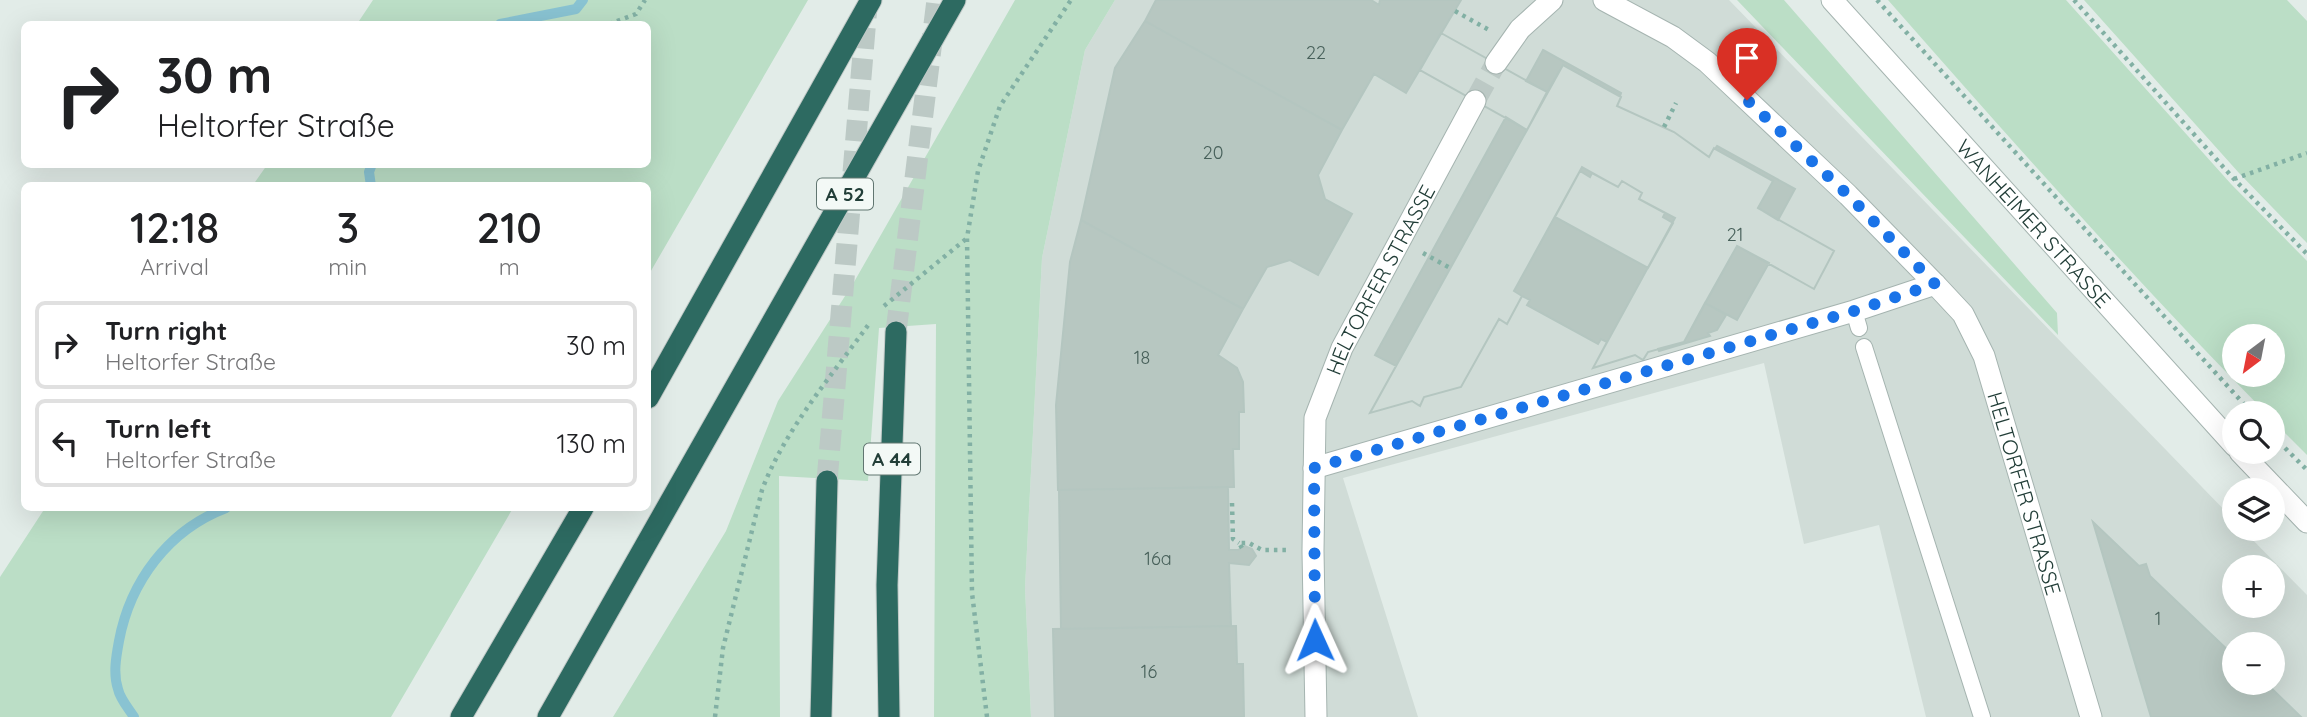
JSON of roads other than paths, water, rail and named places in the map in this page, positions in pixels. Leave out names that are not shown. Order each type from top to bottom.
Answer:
[{"type":"highway","points":[[651,393],[871,0]]},
{"type":"highway","name":"A 52","points":[[548,717],[955,0]]},
{"type":"highway","name":"A 44","points":[[889,717],[887,585],[896,332]]},
{"type":"highway","points":[[821,717],[827,481]]},
{"type":"highway","points":[[461,717],[581,511]]},
{"type":"street","points":[[1496,63],[1520,30],[1552,0]]},
{"type":"street","name":"HELTORFER STRASSE","points":[[1604,0],[1673,37],[1707,62],[1848,195],[1963,314],[1984,356],[2091,717]]},
{"type":"street","name":"WANHEIMER STRASSE","points":[[1832,0],[2222,432]]},
{"type":"street","name":"HELTORFER STRASSE","points":[[1316,717],[1313,551],[1315,418],[1342,348],[1475,101]]},
{"type":"street","points":[[1314,468],[1856,320],[1935,284]]},
{"type":"street","points":[[2251,464],[2307,522]]},
{"type":"lane","points":[[1864,347],[1982,717]]},
{"type":"waterway","points":[[515,21],[576,9],[583,0]]},
{"type":"waterway","points":[[370,168],[370,182]]},
{"type":"waterway","points":[[134,717],[119,693],[115,671],[124,619],[132,598],[142,579],[170,544],[186,530],[220,511]]},
{"type":"tunnel","points":[[896,332],[937,0]]},
{"type":"tunnel","points":[[827,481],[867,6]]},
{"type":"tunnel","points":[[1475,101],[1496,63]]}]
